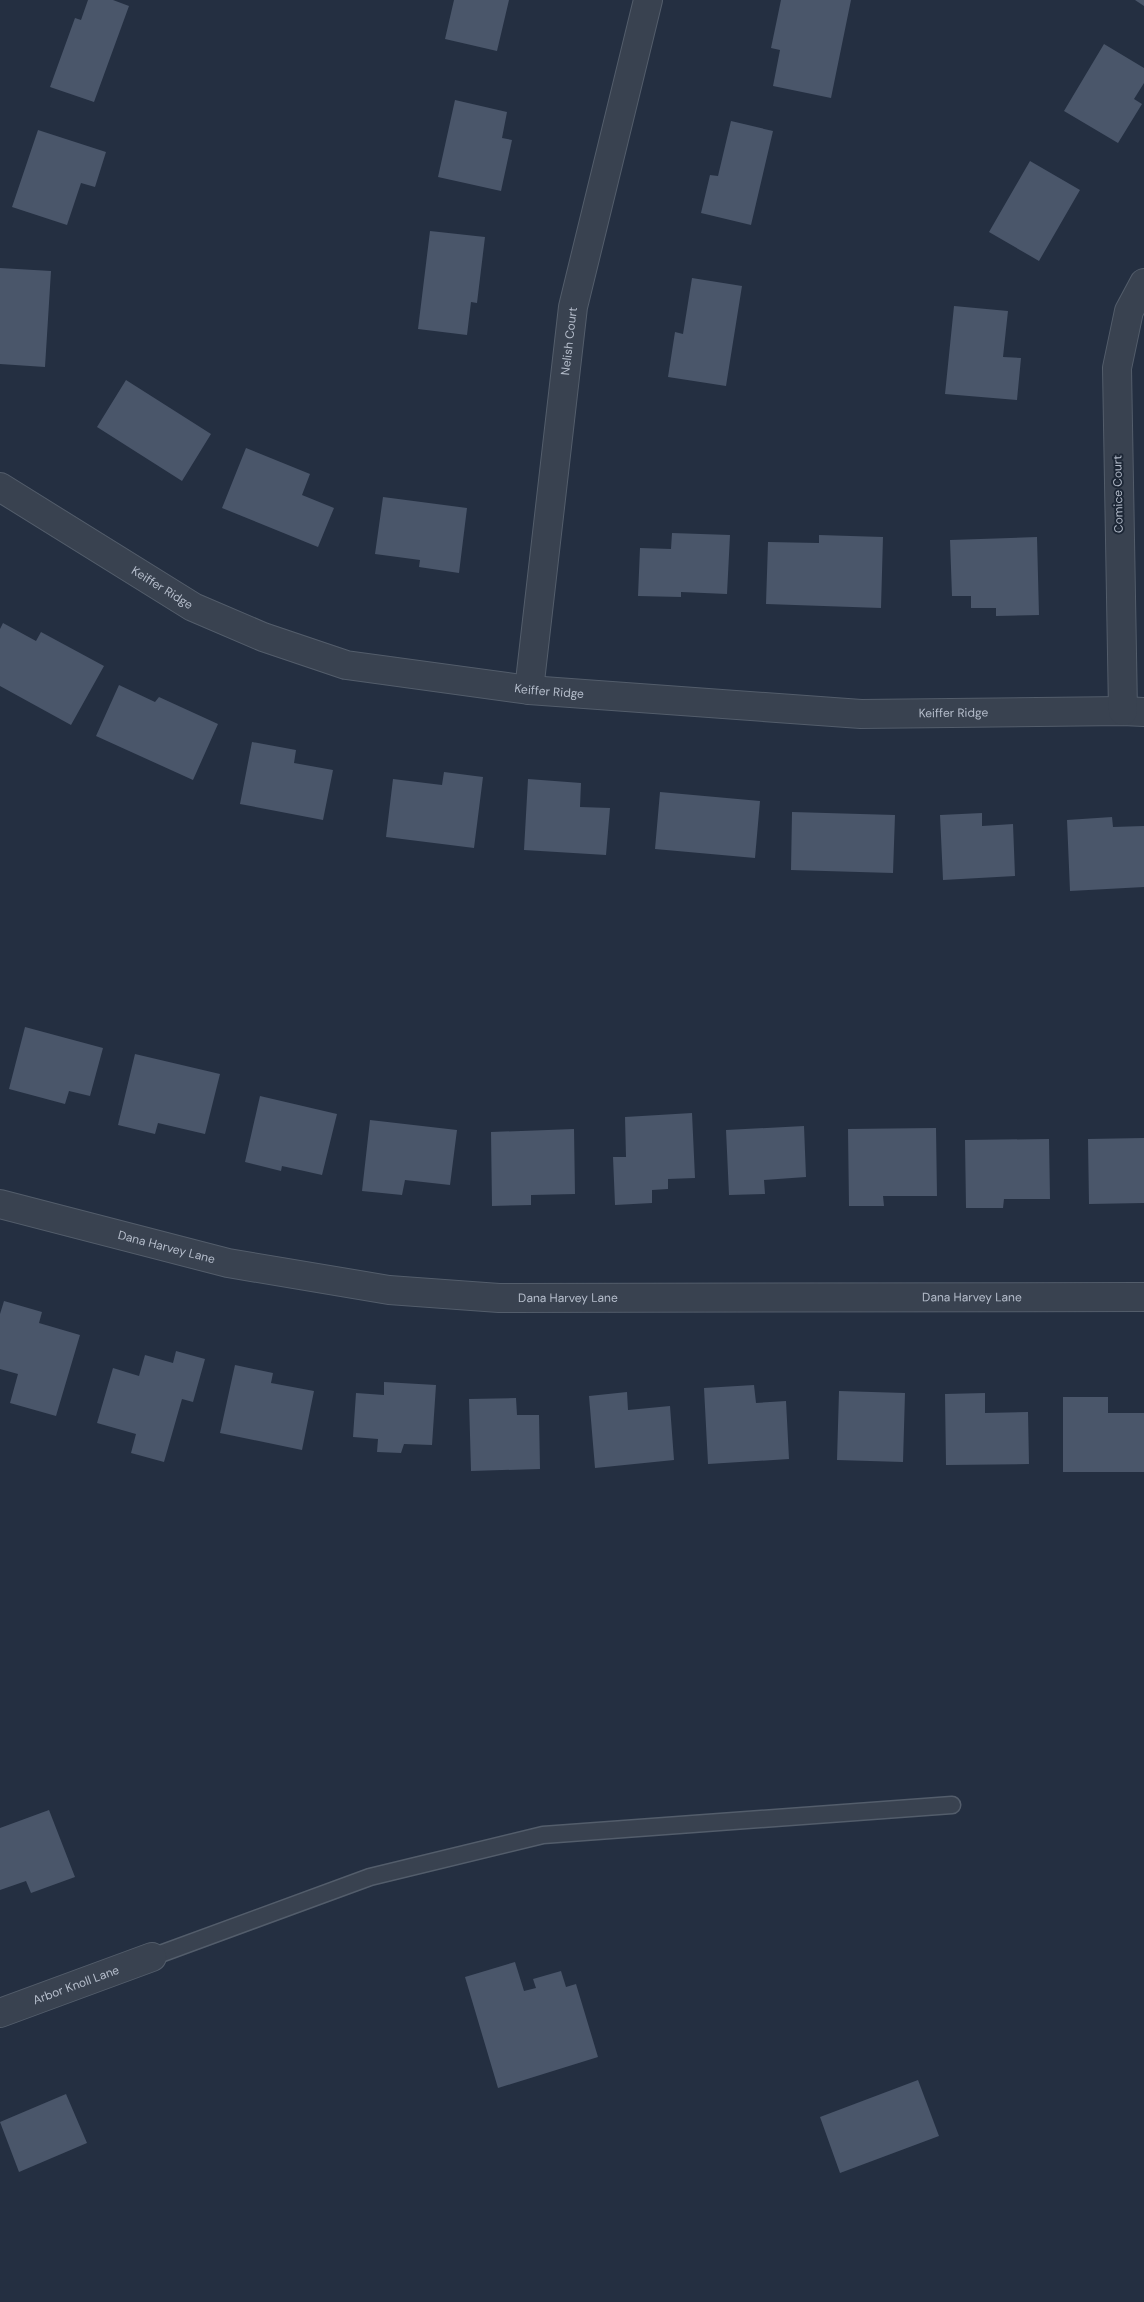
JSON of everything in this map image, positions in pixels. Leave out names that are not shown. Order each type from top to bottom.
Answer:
[{"type":"street","name":"Nelish Court","points":[[529,690],[572,308],[648,0]]},
{"type":"street","name":"Comice Court","points":[[1133,712],[1117,368],[1129,311],[1144,282]]},
{"type":"street","name":"Keiffer Ridge","points":[[0,487],[193,607],[263,638],[346,665],[529,690],[861,714],[1133,712]]},
{"type":"street","name":"Dana Harvey Lane","points":[[0,1204],[228,1264],[389,1290],[500,1298],[1144,1297]]},
{"type":"street","name":"Arbor Knoll Lane","points":[[0,2014],[152,1957]]},
{"type":"lane","points":[[152,1957],[370,1877],[543,1835],[952,1805]]},
{"type":"building","points":[[88,0],[113,0],[129,6],[94,102],[50,87],[75,18],[81,20]]},
{"type":"building","points":[[454,0],[509,0],[497,51],[445,39]]},
{"type":"building","points":[[781,0],[851,0],[831,98],[773,86],[780,50],[771,48]]},
{"type":"building","points":[[1135,0],[1144,0],[1144,6]]},
{"type":"building","points":[[1104,44],[1144,68],[1144,83],[1134,99],[1142,104],[1118,143],[1064,111]]},
{"type":"building","points":[[455,100],[507,112],[502,138],[512,140],[501,191],[438,177]]},
{"type":"building","points":[[731,121],[773,131],[751,225],[701,213],[710,175],[718,176]]},
{"type":"building","points":[[38,130],[106,152],[95,187],[81,183],[67,225],[12,207]]},
{"type":"building","points":[[1030,161],[1080,190],[1039,261],[989,232]]},
{"type":"building","points":[[430,231],[485,237],[477,303],[471,302],[467,335],[418,329]]},
{"type":"building","points":[[0,268],[51,271],[45,367],[0,364]]},
{"type":"building","points":[[692,278],[742,286],[726,386],[668,377],[675,332],[683,334]]},
{"type":"building","points":[[954,306],[1008,311],[1003,357],[1021,358],[1017,400],[945,394]]},
{"type":"building","points":[[126,380],[211,434],[182,481],[97,427]]},
{"type":"building","points":[[246,448],[310,474],[302,495],[334,508],[318,547],[222,508]]},
{"type":"building","points":[[383,497],[467,508],[459,573],[419,567],[420,560],[375,554]]},
{"type":"building","points":[[672,533],[730,535],[727,594],[681,592],[681,597],[638,596],[640,548],[671,549]]},
{"type":"building","points":[[819,535],[883,537],[881,608],[766,604],[768,542],[819,543]]},
{"type":"building","points":[[1037,537],[1039,615],[996,616],[996,608],[971,608],[971,596],[952,596],[950,540]]},
{"type":"building","points":[[3,623],[36,641],[41,632],[104,666],[71,725],[0,686],[0,629]]},
{"type":"building","points":[[119,685],[155,702],[159,697],[218,724],[193,780],[96,736]]},
{"type":"building","points":[[252,742],[296,750],[294,763],[333,770],[323,820],[240,804]]},
{"type":"building","points":[[444,772],[483,777],[474,848],[386,837],[393,779],[442,785]]},
{"type":"building","points":[[528,779],[581,783],[580,807],[610,808],[606,855],[524,850]]},
{"type":"building","points":[[660,792],[760,801],[755,858],[655,849]]},
{"type":"building","points":[[792,812],[895,815],[893,873],[791,870]]},
{"type":"building","points":[[982,813],[982,826],[1013,824],[1015,876],[943,880],[940,815]]},
{"type":"building","points":[[1112,817],[1113,827],[1144,826],[1144,887],[1070,891],[1067,820]]},
{"type":"building","points":[[25,1027],[103,1048],[90,1096],[69,1091],[65,1104],[9,1089]]},
{"type":"building","points":[[135,1054],[220,1074],[205,1134],[158,1123],[155,1134],[118,1125]]},
{"type":"building","points":[[260,1096],[337,1114],[322,1175],[282,1166],[281,1171],[245,1162]]},
{"type":"building","points":[[692,1113],[695,1178],[668,1179],[668,1189],[652,1190],[652,1203],[615,1205],[613,1157],[626,1157],[625,1117]]},
{"type":"building","points":[[370,1120],[457,1130],[450,1185],[405,1180],[402,1195],[362,1191]]},
{"type":"building","points":[[804,1126],[806,1177],[764,1180],[765,1194],[729,1195],[726,1130]]},
{"type":"building","points":[[936,1128],[937,1196],[883,1196],[884,1206],[849,1206],[848,1129]]},
{"type":"building","points":[[574,1129],[575,1194],[531,1195],[531,1205],[492,1206],[491,1132]]},
{"type":"building","points":[[1144,1138],[1144,1203],[1089,1204],[1088,1139]]},
{"type":"building","points":[[1049,1139],[1050,1199],[1004,1199],[1003,1208],[966,1208],[965,1140]]},
{"type":"building","points":[[4,1301],[42,1312],[39,1323],[80,1335],[56,1416],[10,1403],[18,1374],[0,1369],[0,1314]]},
{"type":"building","points":[[176,1351],[205,1359],[193,1402],[182,1399],[164,1462],[131,1453],[136,1434],[97,1423],[113,1368],[139,1376],[145,1355],[173,1363]]},
{"type":"building","points":[[235,1365],[273,1373],[271,1383],[314,1391],[302,1450],[220,1433]]},
{"type":"building","points":[[384,1382],[436,1385],[432,1445],[404,1444],[401,1453],[377,1452],[378,1439],[353,1437],[356,1393],[384,1395]]},
{"type":"building","points":[[754,1385],[756,1403],[786,1401],[789,1459],[708,1464],[704,1388]]},
{"type":"building","points":[[839,1391],[905,1393],[903,1462],[837,1460]]},
{"type":"building","points":[[627,1392],[628,1410],[670,1406],[674,1460],[595,1468],[589,1396]]},
{"type":"building","points":[[985,1393],[985,1413],[1028,1412],[1029,1464],[946,1465],[945,1394]]},
{"type":"building","points":[[1063,1397],[1108,1397],[1108,1413],[1144,1413],[1144,1472],[1063,1472]]},
{"type":"building","points":[[516,1398],[517,1415],[539,1415],[540,1469],[471,1471],[469,1399]]},
{"type":"building","points":[[49,1810],[75,1877],[31,1893],[26,1881],[0,1890],[0,1828]]},
{"type":"building","points":[[515,1962],[524,1991],[536,1988],[533,1979],[561,1971],[566,1987],[576,1984],[598,2057],[498,2088],[465,1977]]},
{"type":"building","points":[[918,2080],[939,2136],[840,2173],[820,2117]]},
{"type":"building","points":[[66,2094],[87,2143],[19,2172],[0,2122]]}]
